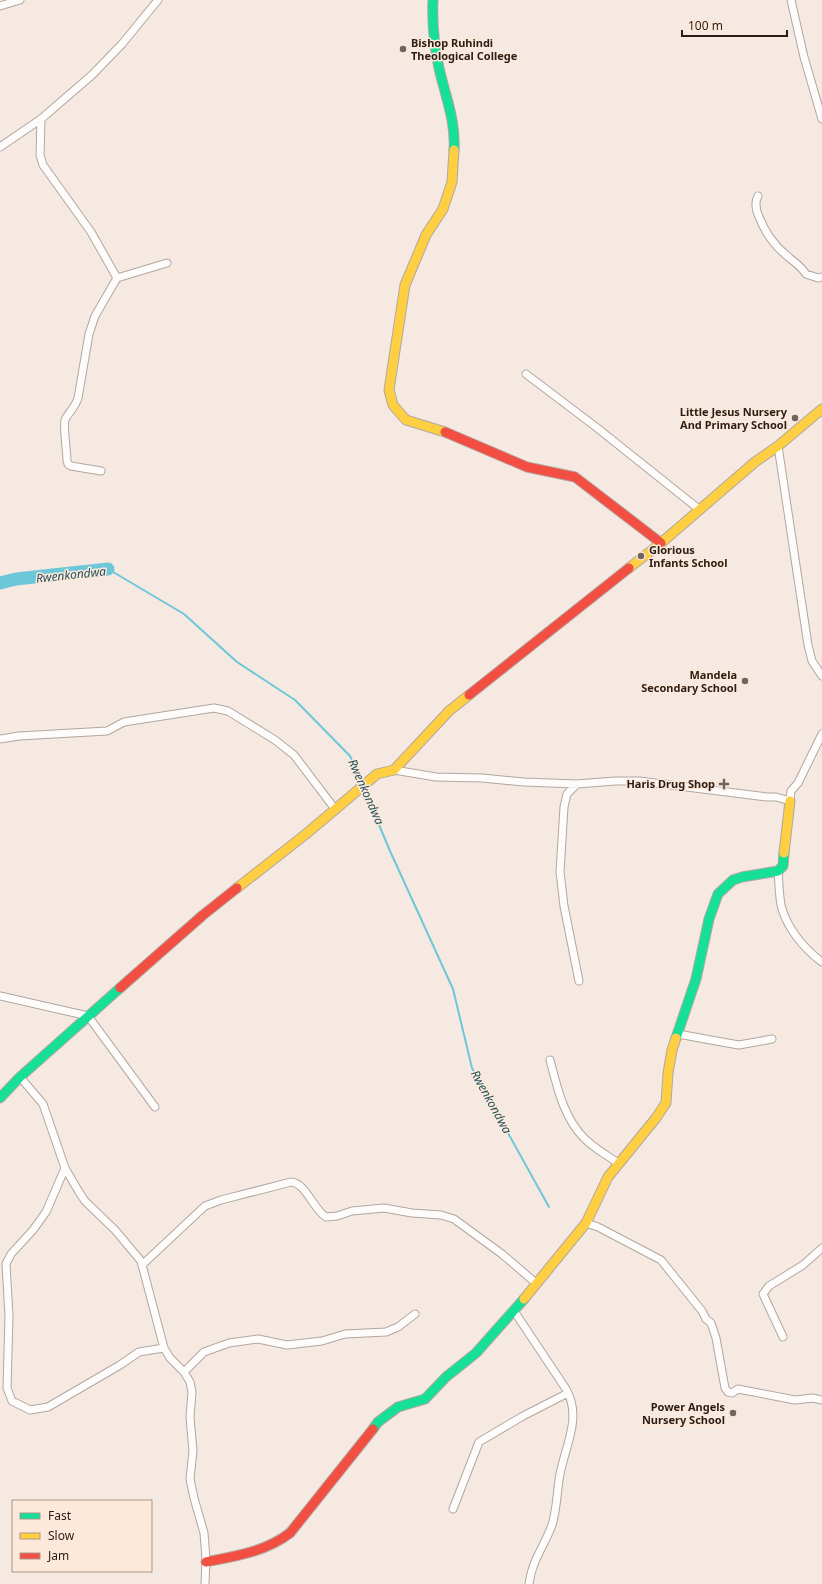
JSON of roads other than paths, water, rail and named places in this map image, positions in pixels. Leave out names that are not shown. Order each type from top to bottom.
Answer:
[{"type":"street","points":[[0,6],[20,0]]},
{"type":"street","points":[[0,147],[41,119],[92,75],[122,44],[158,0]]},
{"type":"street","points":[[433,0],[432,23],[439,68],[448,98],[455,135],[452,182],[443,209],[426,235],[405,285],[389,390],[393,405],[406,420],[448,433],[527,467],[575,477],[661,543]]},
{"type":"street","points":[[791,0],[804,57],[822,120]]},
{"type":"street","points":[[41,119],[40,155],[43,165],[91,232],[117,278]]},
{"type":"street","points":[[758,196],[756,203],[757,211],[771,239],[786,255],[802,268],[806,274],[818,278],[822,277]]},
{"type":"street","points":[[101,471],[74,467],[68,464],[64,425],[67,416],[74,408],[78,398],[84,353],[92,325],[95,316],[117,278],[167,263]]},
{"type":"street","points":[[526,374],[596,427],[700,510]]},
{"type":"street","points":[[394,770],[449,711],[661,543],[755,462],[778,446],[822,409]]},
{"type":"street","points":[[778,446],[808,645],[812,661],[822,676]]},
{"type":"street","points":[[0,739],[19,736],[107,731],[124,722],[221,708],[235,715],[289,751],[335,809]]},
{"type":"street","points":[[206,1562],[262,1550],[281,1541],[290,1533],[378,1422],[398,1407],[425,1399],[446,1377],[476,1352],[514,1311],[586,1223],[608,1177],[656,1118],[666,1103],[669,1062],[696,979],[709,919],[718,894],[722,888],[733,880],[778,871],[783,866],[791,791],[798,784],[822,734]]},
{"type":"street","points":[[0,1098],[20,1077],[203,915],[306,834],[377,774],[394,770],[436,777],[482,778],[524,782],[577,784],[615,780],[639,781],[776,797],[790,801]]},
{"type":"street","points":[[577,784],[567,794],[564,807],[560,872],[564,906],[579,981]]},
{"type":"street","points":[[778,871],[781,905],[789,924],[806,948],[822,962]]},
{"type":"street","points":[[0,996],[88,1016],[155,1107]]},
{"type":"street","points":[[678,1034],[739,1045],[772,1039]]},
{"type":"street","points":[[550,1060],[560,1098],[577,1131],[593,1146],[618,1163]]},
{"type":"street","points":[[20,1077],[43,1104],[65,1168],[85,1201],[115,1230],[137,1255],[142,1265],[164,1348],[170,1358],[184,1372],[190,1382],[192,1399],[190,1417],[194,1451],[190,1479],[204,1533],[206,1562],[205,1584]]},
{"type":"street","points":[[65,1168],[46,1212],[11,1254],[6,1264],[9,1316],[8,1388],[12,1401],[30,1410],[48,1407],[120,1365],[139,1352],[164,1348]]},
{"type":"street","points":[[142,1265],[205,1206],[221,1200],[294,1182],[301,1186],[318,1210],[326,1217],[337,1216],[352,1211],[384,1208],[412,1213],[448,1216],[496,1250],[537,1284]]},
{"type":"street","points":[[586,1223],[598,1227],[661,1260],[669,1269],[702,1311],[706,1319],[711,1323],[716,1338],[725,1388],[728,1392],[732,1393],[738,1389],[795,1400],[813,1398],[822,1400]]},
{"type":"street","points":[[782,1337],[763,1294],[769,1286],[803,1265],[822,1248]]},
{"type":"street","points":[[514,1311],[568,1393],[573,1407],[573,1428],[560,1473],[553,1521],[534,1561],[529,1584]]},
{"type":"street","points":[[184,1372],[204,1352],[229,1344],[258,1339],[288,1345],[322,1341],[345,1334],[386,1332],[398,1327],[415,1314]]},
{"type":"street","points":[[452,1509],[479,1442],[522,1416],[568,1393]]},
{"type":"waterway","name":"Rwenkondwa","points":[[108,569],[184,614],[237,662],[295,700],[350,756],[362,783]]},
{"type":"waterway","name":"Rwenkondwa","points":[[0,583],[16,579],[108,569]]},
{"type":"waterway","name":"Rwenkondwa","points":[[364,789],[390,851],[453,989],[472,1068],[549,1207]]},
{"type":"place","name":"Bishop Ruhindi Theological College","points":[[403,49]]},
{"type":"place","name":"Little Jesus Nursery And Primary School","points":[[795,418]]},
{"type":"place","name":"Glorious Infants School","points":[[641,556]]},
{"type":"place","name":"Mandela Secondary School","points":[[745,681]]},
{"type":"place","name":"Haris Drug Shop","points":[[724,784]]},
{"type":"place","name":"Power Angels Nursery School","points":[[733,1413]]}]
